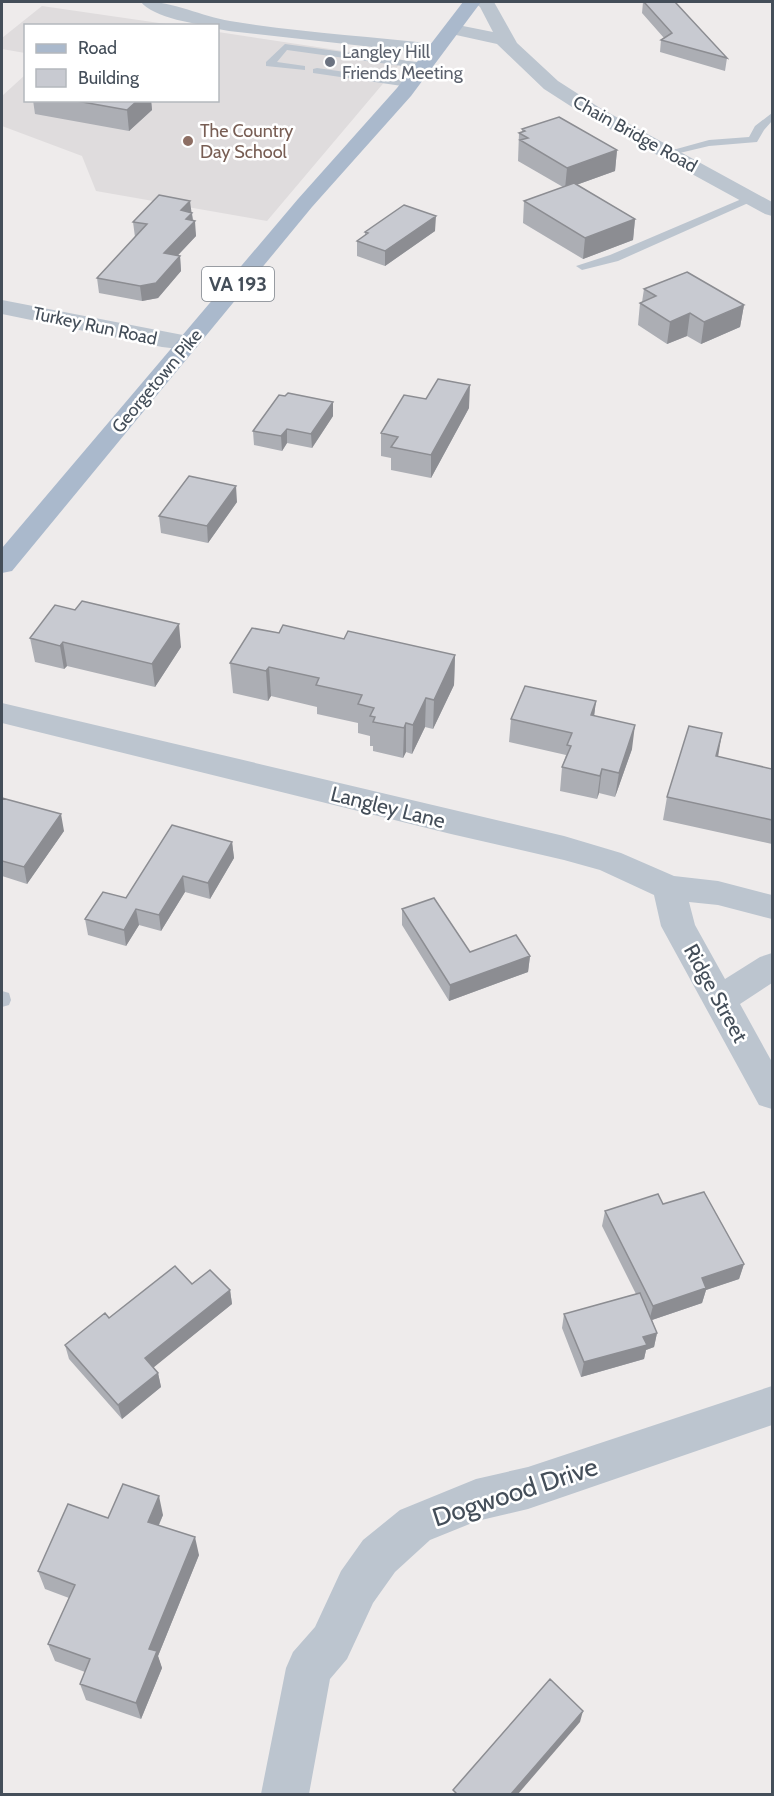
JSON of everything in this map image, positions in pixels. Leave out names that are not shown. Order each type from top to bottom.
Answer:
[{"type":"main road","name":"Georgetown Pike","points":[[2,565],[305,203],[410,84],[472,2]]},
{"type":"street","points":[[150,2],[172,12],[229,26],[430,58]]},
{"type":"street","name":"Chain Bridge Road","points":[[481,2],[487,4],[508,43],[537,75],[667,153],[772,210]]},
{"type":"street","name":"Chain Bridge Road","points":[[453,29],[487,35],[508,43]]},
{"type":"street","name":"Turkey Run Road","points":[[2,307],[162,340],[189,343]]},
{"type":"street","name":"Langley Lane","points":[[2,713],[451,823],[564,848],[610,861],[669,888],[718,893],[772,907]]},
{"type":"street","name":"Ridge Street","points":[[669,888],[678,926],[721,999],[772,1094]]},
{"type":"street","points":[[721,999],[772,966]]},
{"type":"street","name":"Dogwood Drive","points":[[285,1794],[309,1668],[331,1643],[357,1587],[379,1556],[415,1525],[476,1500],[528,1488],[772,1406]]},
{"type":"lane","points":[[264,77],[270,64],[285,47],[430,58]]},
{"type":"lane","points":[[270,64],[301,68]]},
{"type":"lane","points":[[317,71],[410,84]]},
{"type":"lane","points":[[667,153],[709,143],[758,140],[759,128],[772,116]]},
{"type":"lane","points":[[582,266],[614,258],[694,220],[751,198]]},
{"type":"shaded area","points":[[42,6],[166,24],[24,24],[24,53],[2,49],[2,38]]},
{"type":"shaded area","name":"The Country Day School","points":[[219,32],[403,60],[267,221],[96,191],[82,156],[2,126],[2,96],[24,76],[24,102],[219,102]]},
{"type":"building","points":[[644,2],[675,2],[727,58],[661,40],[672,33]]},
{"type":"building","points":[[82,102],[136,102],[127,110]]},
{"type":"building","points":[[559,117],[617,150],[567,168],[520,140],[528,138],[519,133],[525,131],[522,129]]},
{"type":"building","points":[[574,183],[635,219],[585,238],[524,201]]},
{"type":"building","points":[[159,195],[190,201],[181,210],[192,213],[186,219],[195,221],[164,253],[180,256],[156,283],[140,286],[97,278],[147,224],[133,222]]},
{"type":"building","points":[[404,205],[436,216],[385,251],[357,241],[368,233],[365,232]]},
{"type":"building","points":[[687,272],[744,305],[704,322],[690,313],[670,322],[640,303],[656,296],[644,289]]},
{"type":"building","points":[[438,379],[470,385],[431,455],[391,447],[398,437],[381,433],[404,395],[426,399]]},
{"type":"building","points":[[288,393],[333,402],[311,434],[287,429],[281,436],[253,431],[279,395],[285,396]]},
{"type":"building","points":[[189,476],[236,486],[207,526],[159,516]]},
{"type":"building","points":[[82,601],[179,624],[152,664],[63,642],[60,646],[30,638],[55,605],[75,610]]},
{"type":"building","points":[[283,625],[344,639],[348,631],[455,655],[434,700],[426,698],[413,725],[406,723],[404,728],[373,722],[375,717],[370,716],[374,708],[358,704],[362,695],[316,685],[319,678],[269,667],[266,671],[230,663],[252,628],[279,633]]},
{"type":"building","points":[[525,686],[596,701],[591,715],[635,725],[619,773],[602,769],[600,776],[562,767],[571,746],[567,745],[572,733],[511,719]]},
{"type":"building","points":[[689,726],[722,733],[716,756],[772,769],[772,820],[667,797]]},
{"type":"building","points":[[2,798],[61,814],[24,867],[2,861]]},
{"type":"building","points":[[172,825],[232,842],[208,883],[183,876],[159,915],[136,909],[124,930],[85,919],[103,892],[126,898]]},
{"type":"building","points":[[434,898],[470,952],[516,935],[530,956],[450,985],[402,909]]},
{"type":"building","points":[[704,1192],[744,1264],[702,1278],[706,1288],[653,1306],[605,1211],[658,1194],[663,1204]]},
{"type":"building","points":[[175,1266],[192,1284],[210,1270],[230,1290],[145,1358],[158,1373],[118,1405],[65,1345],[105,1313],[109,1318]]},
{"type":"building","points":[[640,1293],[657,1333],[643,1337],[647,1345],[584,1362],[564,1314]]},
{"type":"building","points":[[123,1484],[159,1496],[148,1522],[195,1537],[149,1649],[157,1651],[136,1703],[80,1684],[90,1659],[48,1644],[75,1585],[38,1571],[68,1504],[108,1518]]},
{"type":"building","points":[[550,1679],[583,1711],[511,1794],[457,1794],[453,1790]]},
{"type":"place","name":"Langley Hill Friends Meeting","points":[[330,62]]},
{"type":"place","name":"The Country Day School","points":[[188,141]]}]
